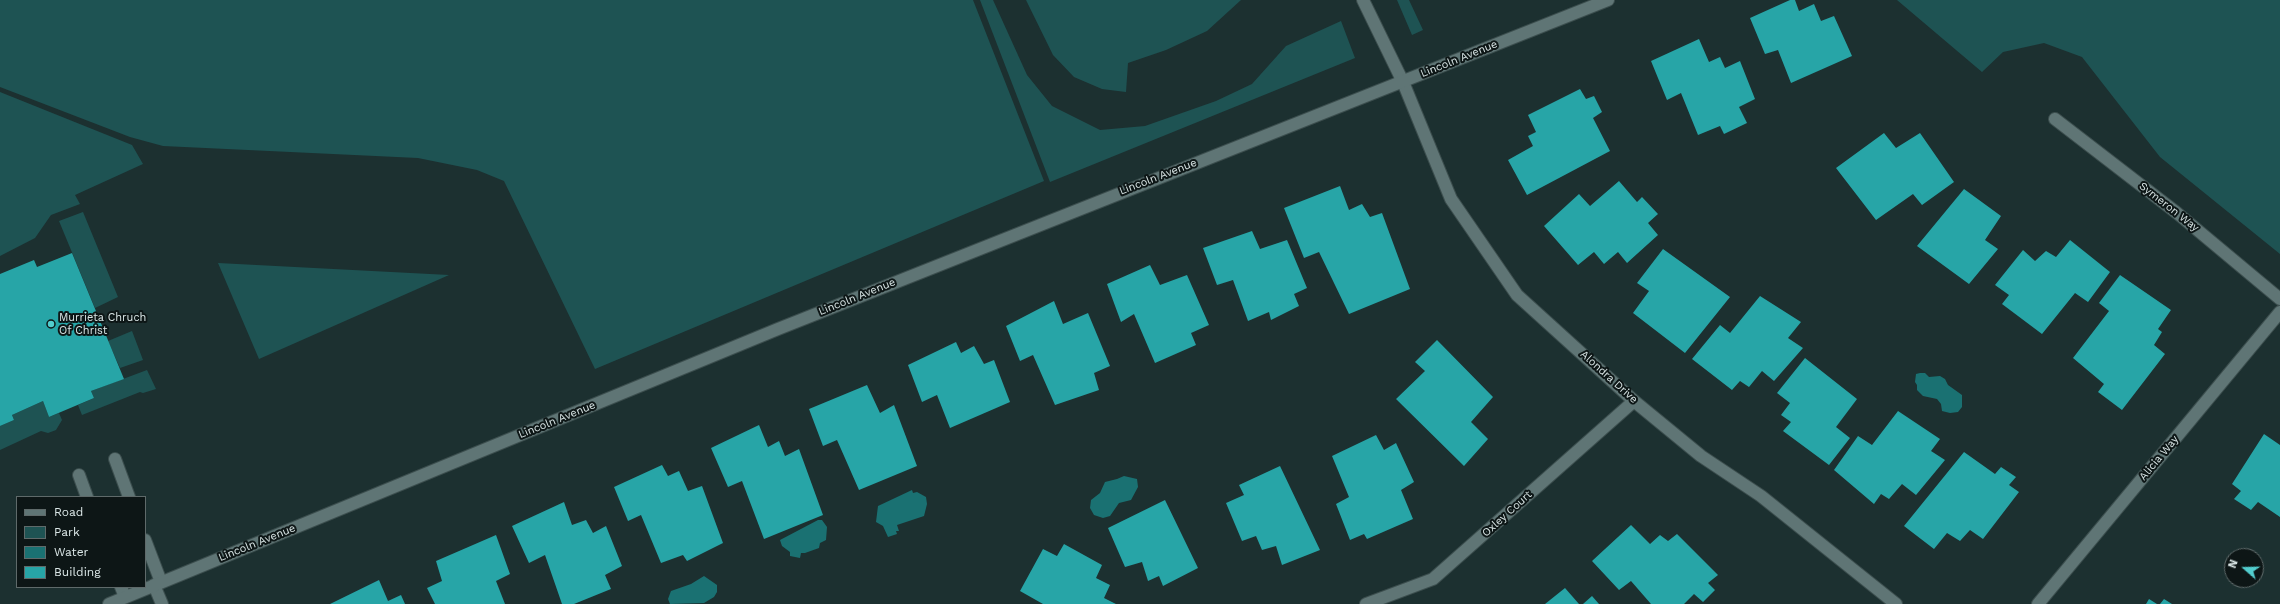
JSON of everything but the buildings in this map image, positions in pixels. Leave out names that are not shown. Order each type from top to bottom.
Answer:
[{"type":"street","name":"Alondra Drive","points":[[1364,0],[1403,82],[1451,198],[1518,295],[1634,400],[1701,456],[1761,496],[1896,604]]},
{"type":"street","name":"Lincoln Avenue","points":[[146,587],[157,584],[785,326],[1608,0]]},
{"type":"street","name":"Symeron Way","points":[[2055,119],[2177,213],[2280,299]]},
{"type":"street","name":"Alicia Way","points":[[2038,604],[2280,312]]},
{"type":"street","name":"Oxley Court","points":[[1366,604],[1433,579],[1634,400]]},
{"type":"street","points":[[115,459],[129,496]]},
{"type":"street","points":[[79,475],[87,496]]},
{"type":"street","points":[[146,544],[162,604]]},
{"type":"street","name":"Lincoln Avenue","points":[[109,604],[123,592],[140,588]]},
{"type":"green space","points":[[0,0],[973,0],[1044,181],[595,369],[504,181],[477,170],[418,158],[163,146],[130,137],[0,87]]},
{"type":"green space","points":[[980,0],[993,0],[1027,75],[1052,106],[1100,130],[1145,126],[1216,101],[1252,84],[1286,46],[1341,21],[1355,58],[1050,182]]},
{"type":"green space","points":[[1026,0],[1241,0],[1207,31],[1166,50],[1128,63],[1126,92],[1102,89],[1074,77],[1053,55]]},
{"type":"green space","points":[[1397,0],[1409,0],[1423,30],[1412,35]]},
{"type":"green space","points":[[1897,0],[2280,0],[2280,254],[2160,157],[2082,57],[2044,43],[2003,52],[1982,72]]},
{"type":"green space","points":[[0,92],[132,145],[143,164],[75,195],[80,204],[51,215],[35,238],[0,256]]},
{"type":"green space","points":[[83,212],[118,297],[95,308],[59,221]]},
{"type":"green space","points":[[218,263],[449,275],[259,359]]},
{"type":"green space","points":[[132,331],[143,360],[120,368],[108,341]]},
{"type":"green space","points":[[147,370],[156,389],[143,393],[140,392],[82,415],[78,405],[94,398],[91,391]]},
{"type":"green space","points":[[43,401],[49,417],[59,413],[62,420],[56,430],[48,433],[41,431],[0,450],[0,426],[14,420],[12,415]]},
{"type":"water","points":[[1925,373],[1929,377],[1940,376],[1945,379],[1948,385],[1962,395],[1962,407],[1958,412],[1950,413],[1942,411],[1941,404],[1937,399],[1923,396],[1917,390],[1917,385],[1915,382],[1916,374]]},
{"type":"water","points":[[1124,476],[1137,479],[1138,487],[1131,500],[1119,503],[1110,516],[1103,518],[1094,515],[1090,508],[1091,500],[1100,493],[1105,482]]},
{"type":"water","points":[[912,490],[913,493],[917,492],[926,497],[927,504],[924,516],[897,525],[899,531],[896,531],[897,534],[888,537],[883,526],[876,522],[878,506]]},
{"type":"water","points":[[818,520],[822,520],[827,527],[826,540],[820,543],[819,548],[801,553],[800,558],[790,556],[790,552],[782,546],[780,540]]},
{"type":"water","points":[[704,576],[717,585],[717,592],[714,597],[704,603],[670,604],[668,599],[671,591],[691,584]]},
{"type":"place","name":"Murrieta Chruch Of Christ","points":[[51,324]]}]
